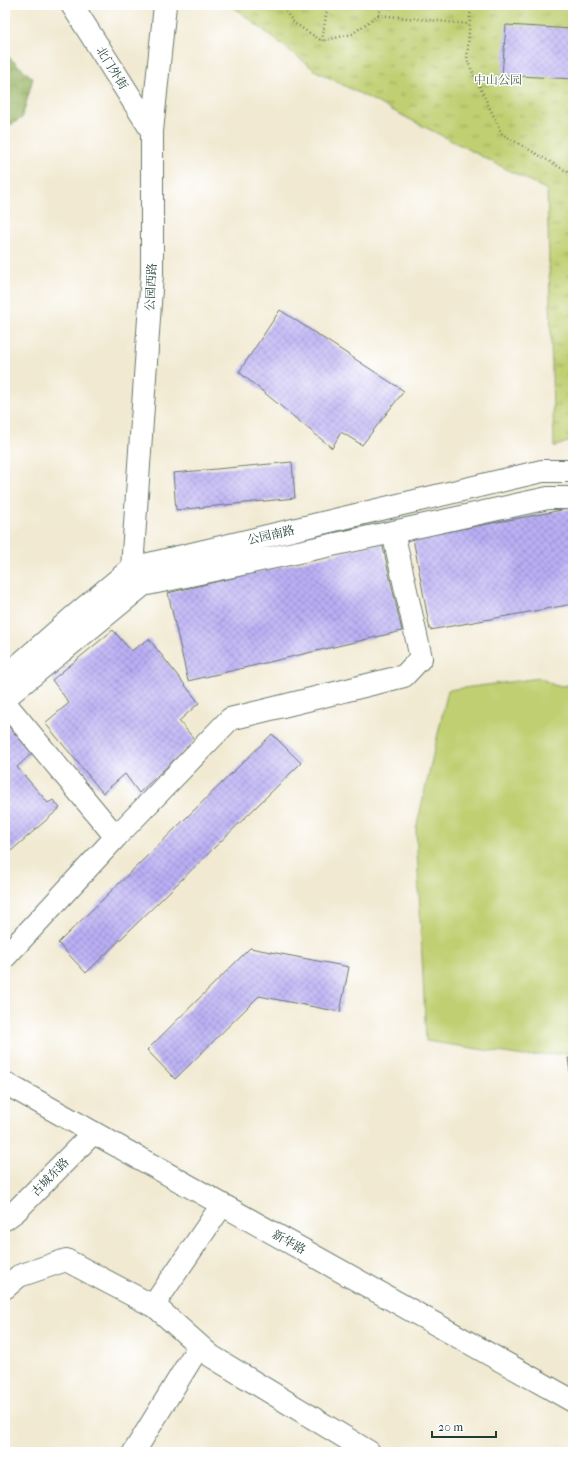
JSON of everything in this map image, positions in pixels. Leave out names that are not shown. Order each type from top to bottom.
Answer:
[{"type":"street","name":"北门外街","points":[[72,5],[152,131]]},
{"type":"street","name":"公园西路","points":[[132,568],[152,274],[152,131],[165,5]]},
{"type":"street","name":"公园南路","points":[[5,677],[132,568],[542,471],[573,471]]},
{"type":"street","name":"公园南路","points":[[5,698],[143,585],[548,498],[573,498]]},
{"type":"street","points":[[5,957],[116,837],[230,719],[404,676],[421,658],[393,532]]},
{"type":"street","points":[[5,703],[116,837]]},
{"type":"street","name":"新华路","points":[[5,1083],[573,1400]]},
{"type":"street","name":"古城东路","points":[[5,1219],[16,1211],[93,1133]]},
{"type":"street","points":[[153,1306],[222,1204]]},
{"type":"street","points":[[5,1288],[19,1276],[66,1260],[157,1308],[211,1356],[369,1452]]},
{"type":"street","points":[[134,1452],[199,1346]]},
{"type":"path","points":[[281,5],[294,24],[322,41],[352,34],[378,15],[383,5]]},
{"type":"path","points":[[322,41],[327,9],[330,5]]},
{"type":"path","points":[[471,5],[468,24],[467,60],[502,134],[573,175]]},
{"type":"path","points":[[378,15],[468,24]]},
{"type":"green space","name":"中山公园","points":[[231,5],[573,5],[573,440],[554,447],[547,190],[316,71]]},
{"type":"green space","points":[[5,54],[33,78],[22,118],[5,128]]},
{"type":"green space","points":[[540,678],[556,686],[573,685],[573,1053],[524,1056],[426,1041],[416,829],[448,690]]},
{"type":"building","points":[[506,25],[573,29],[573,79],[502,75]]},
{"type":"building","points":[[280,310],[404,391],[362,445],[341,432],[332,448],[239,372]]},
{"type":"building","points":[[292,462],[295,498],[176,510],[173,473]]},
{"type":"building","points":[[573,508],[573,604],[430,630],[413,538]]},
{"type":"building","points":[[382,543],[402,631],[188,681],[168,593]]},
{"type":"building","points":[[113,630],[131,651],[149,639],[199,703],[179,721],[195,740],[139,793],[125,774],[103,793],[45,723],[69,703],[52,680]]},
{"type":"building","points":[[5,722],[32,753],[17,767],[48,803],[53,800],[60,808],[11,851],[5,843],[5,839],[9,836],[5,831]]},
{"type":"building","points":[[272,734],[301,763],[86,973],[58,943]]},
{"type":"building","points":[[250,948],[349,967],[340,1012],[259,996],[175,1079],[147,1050]]},
{"type":"building","points":[[568,1058],[573,1059],[573,1086],[572,1086]]}]
